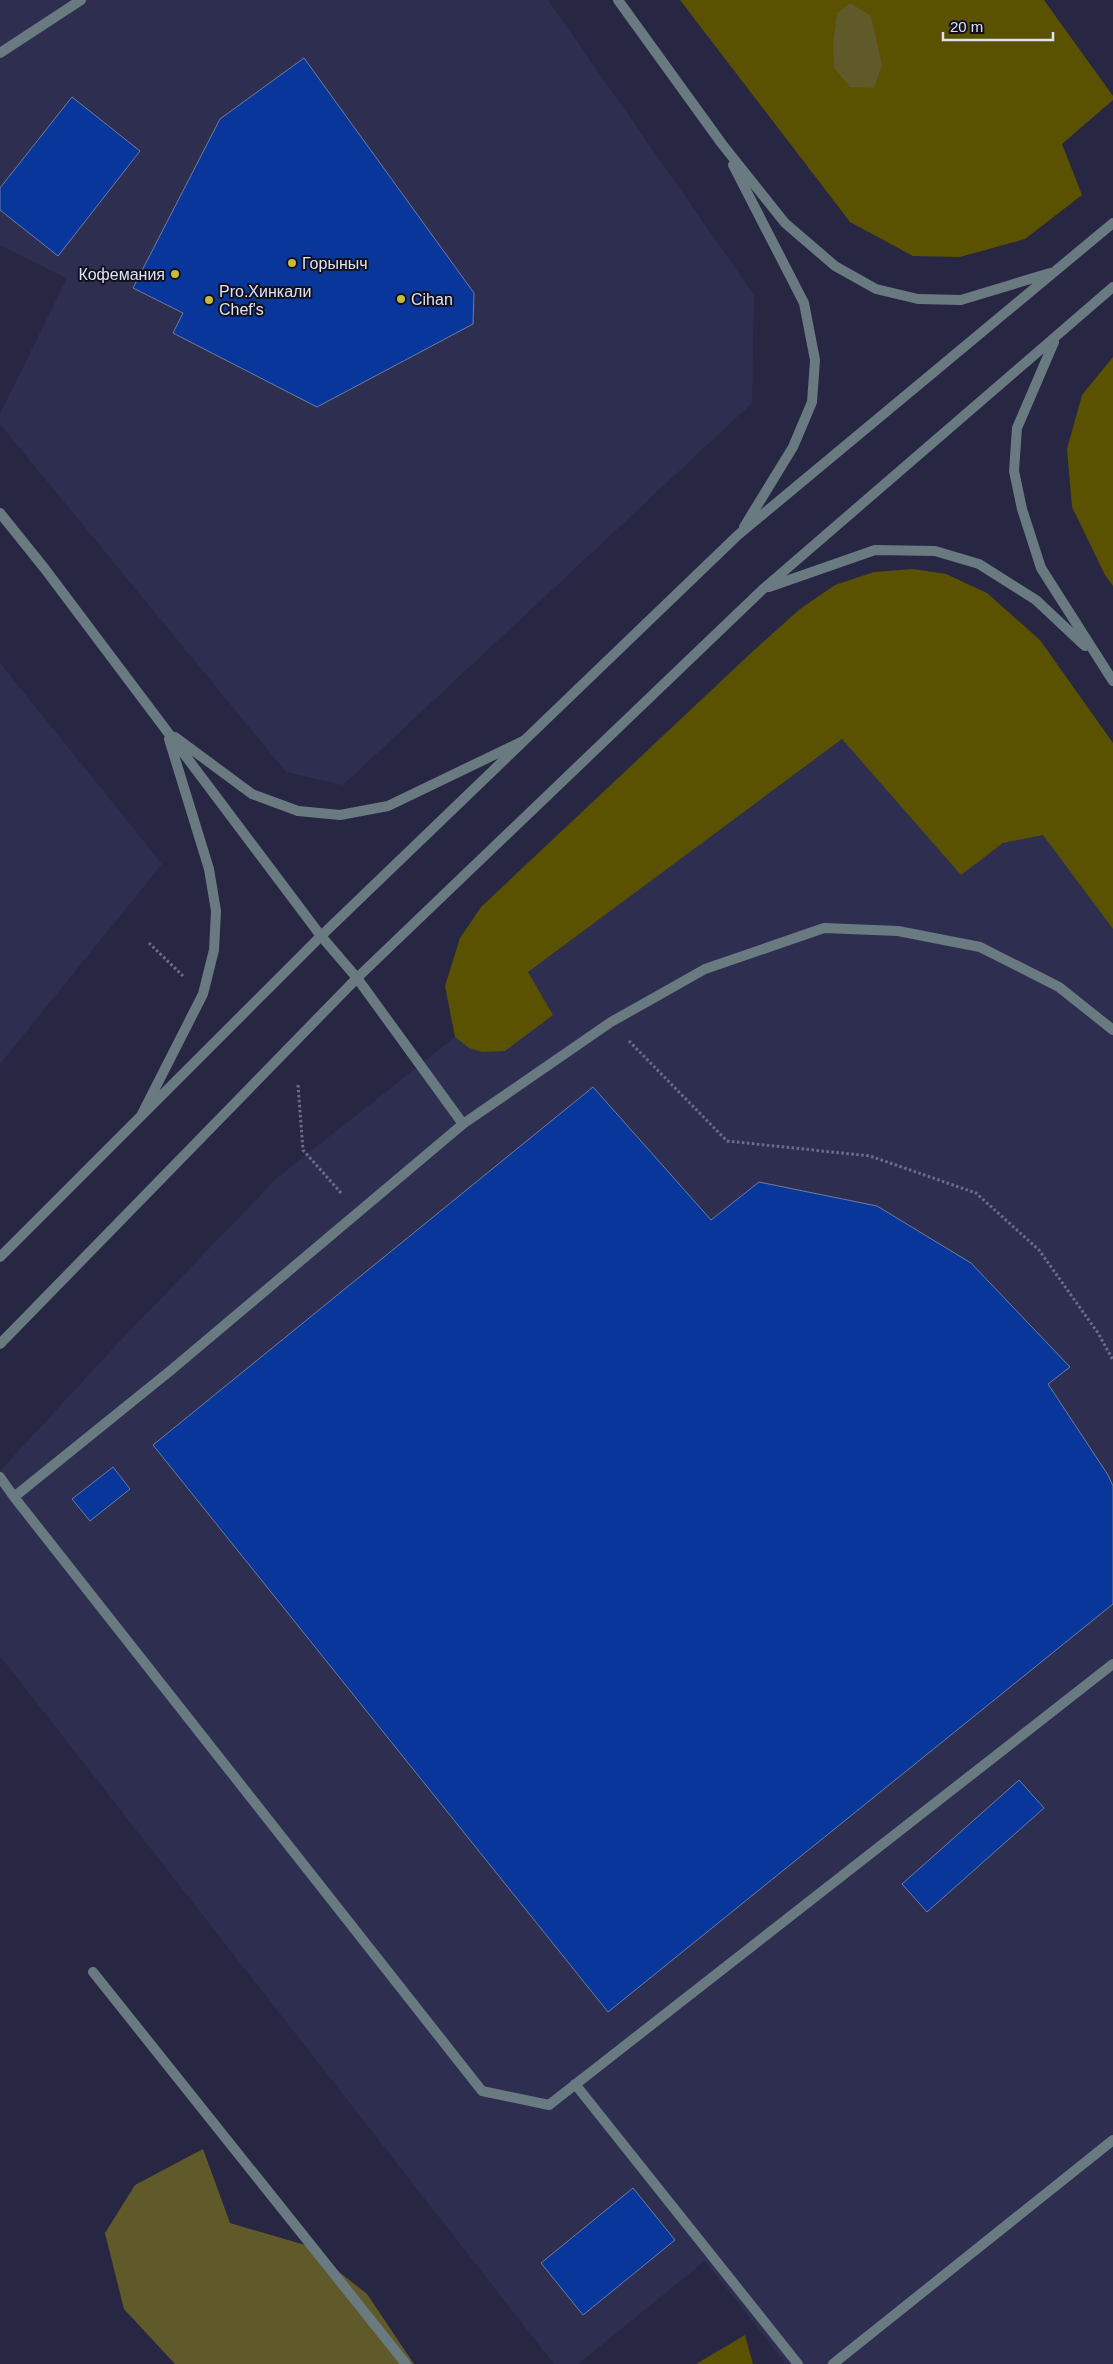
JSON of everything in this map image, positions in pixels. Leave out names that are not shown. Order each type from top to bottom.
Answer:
[{"type":"street","points":[[0,53],[81,0]]},
{"type":"street","points":[[618,0],[722,144],[785,223],[835,266],[876,289],[918,299],[961,300],[1056,271]]},
{"type":"street","points":[[722,144],[804,303],[815,360],[812,402],[793,447],[738,535]]},
{"type":"street","points":[[0,1257],[321,936],[738,535],[1113,223]]},
{"type":"street","points":[[0,1344],[357,978],[762,590],[1113,287]]},
{"type":"street","points":[[1056,338],[1017,428],[1014,471],[1022,509],[1041,568],[1113,681]]},
{"type":"street","points":[[0,513],[321,936],[357,978],[462,1124]]},
{"type":"street","points":[[762,590],[875,550],[935,551],[979,564],[1036,600],[1095,655]]},
{"type":"street","points":[[166,730],[252,794],[298,812],[340,815],[388,806],[526,739]]},
{"type":"street","points":[[141,1116],[203,994],[214,950],[216,911],[209,869],[166,730]]},
{"type":"street","points":[[14,1497],[170,1371],[462,1124],[611,1022],[705,969],[824,928],[898,931],[980,947],[1059,987],[1113,1030]]},
{"type":"street","points":[[0,1477],[482,2091],[548,2105],[1113,1664]]},
{"type":"street","points":[[94,1972],[406,2364]]},
{"type":"street","points":[[575,2084],[798,2364]]},
{"type":"street","points":[[833,2364],[1113,2140]]},
{"type":"path","points":[[149,943],[187,979]]},
{"type":"path","points":[[611,1022],[727,1141],[870,1156],[976,1194],[1039,1250],[1098,1333],[1113,1360]]},
{"type":"path","points":[[298,1085],[303,1150],[358,1212]]},
{"type":"shaded area","points":[[0,0],[548,0],[754,295],[752,403],[343,785],[286,772],[0,424],[0,414],[67,278],[0,245]]},
{"type":"shaded area","points":[[680,0],[1044,0],[1113,96],[1113,100],[1062,144],[1082,195],[1025,239],[960,257],[913,256],[850,222]]},
{"type":"shaded area","points":[[850,3],[871,16],[882,65],[874,88],[850,87],[834,68],[833,44],[837,13]]},
{"type":"shaded area","points":[[1113,357],[1113,586],[1105,575],[1072,507],[1067,449],[1082,395]]},
{"type":"shaded area","points":[[913,569],[946,574],[987,593],[1040,640],[1113,743],[1113,929],[1043,835],[1003,843],[961,875],[842,739],[528,972],[553,1015],[505,1051],[482,1052],[469,1048],[455,1037],[445,986],[460,938],[481,907],[800,609],[835,585],[874,572]]},
{"type":"shaded area","points":[[0,663],[162,864],[0,1064]]},
{"type":"shaded area","points":[[842,738],[961,874],[1003,843],[1043,834],[1113,929],[1113,2364],[786,2364],[705,2261],[578,2364],[554,2364],[0,1656],[0,1471],[120,1341],[277,1178],[455,1037],[469,1048],[553,1015],[527,972]]},
{"type":"shaded area","points":[[203,2149],[230,2223],[305,2245],[367,2294],[414,2364],[175,2364],[124,2309],[105,2233],[135,2185]]},
{"type":"shaded area","points":[[745,2335],[753,2364],[696,2364]]},
{"type":"building","points":[[304,58],[474,293],[473,324],[317,407],[173,333],[183,313],[133,288],[220,119]]},
{"type":"building","points":[[72,97],[140,151],[58,256],[0,210],[0,188]]},
{"type":"building","points":[[593,1087],[711,1220],[759,1182],[877,1206],[971,1263],[1070,1367],[1048,1384],[1108,1475],[1113,1486],[1113,1604],[608,2012],[153,1445]]},
{"type":"building","points":[[113,1467],[130,1489],[90,1521],[72,1499]]},
{"type":"building","points":[[1019,1780],[1044,1808],[927,1912],[902,1884]]},
{"type":"building","points":[[633,2188],[675,2240],[583,2315],[541,2263]]},
{"type":"place","name":"Горыныч","points":[[292,263]]},
{"type":"place","name":"Кофемания","points":[[175,274]]},
{"type":"place","name":"Cihan","points":[[401,299]]},
{"type":"place","name":"Pro.Хинкали Chef's","points":[[209,300]]}]
